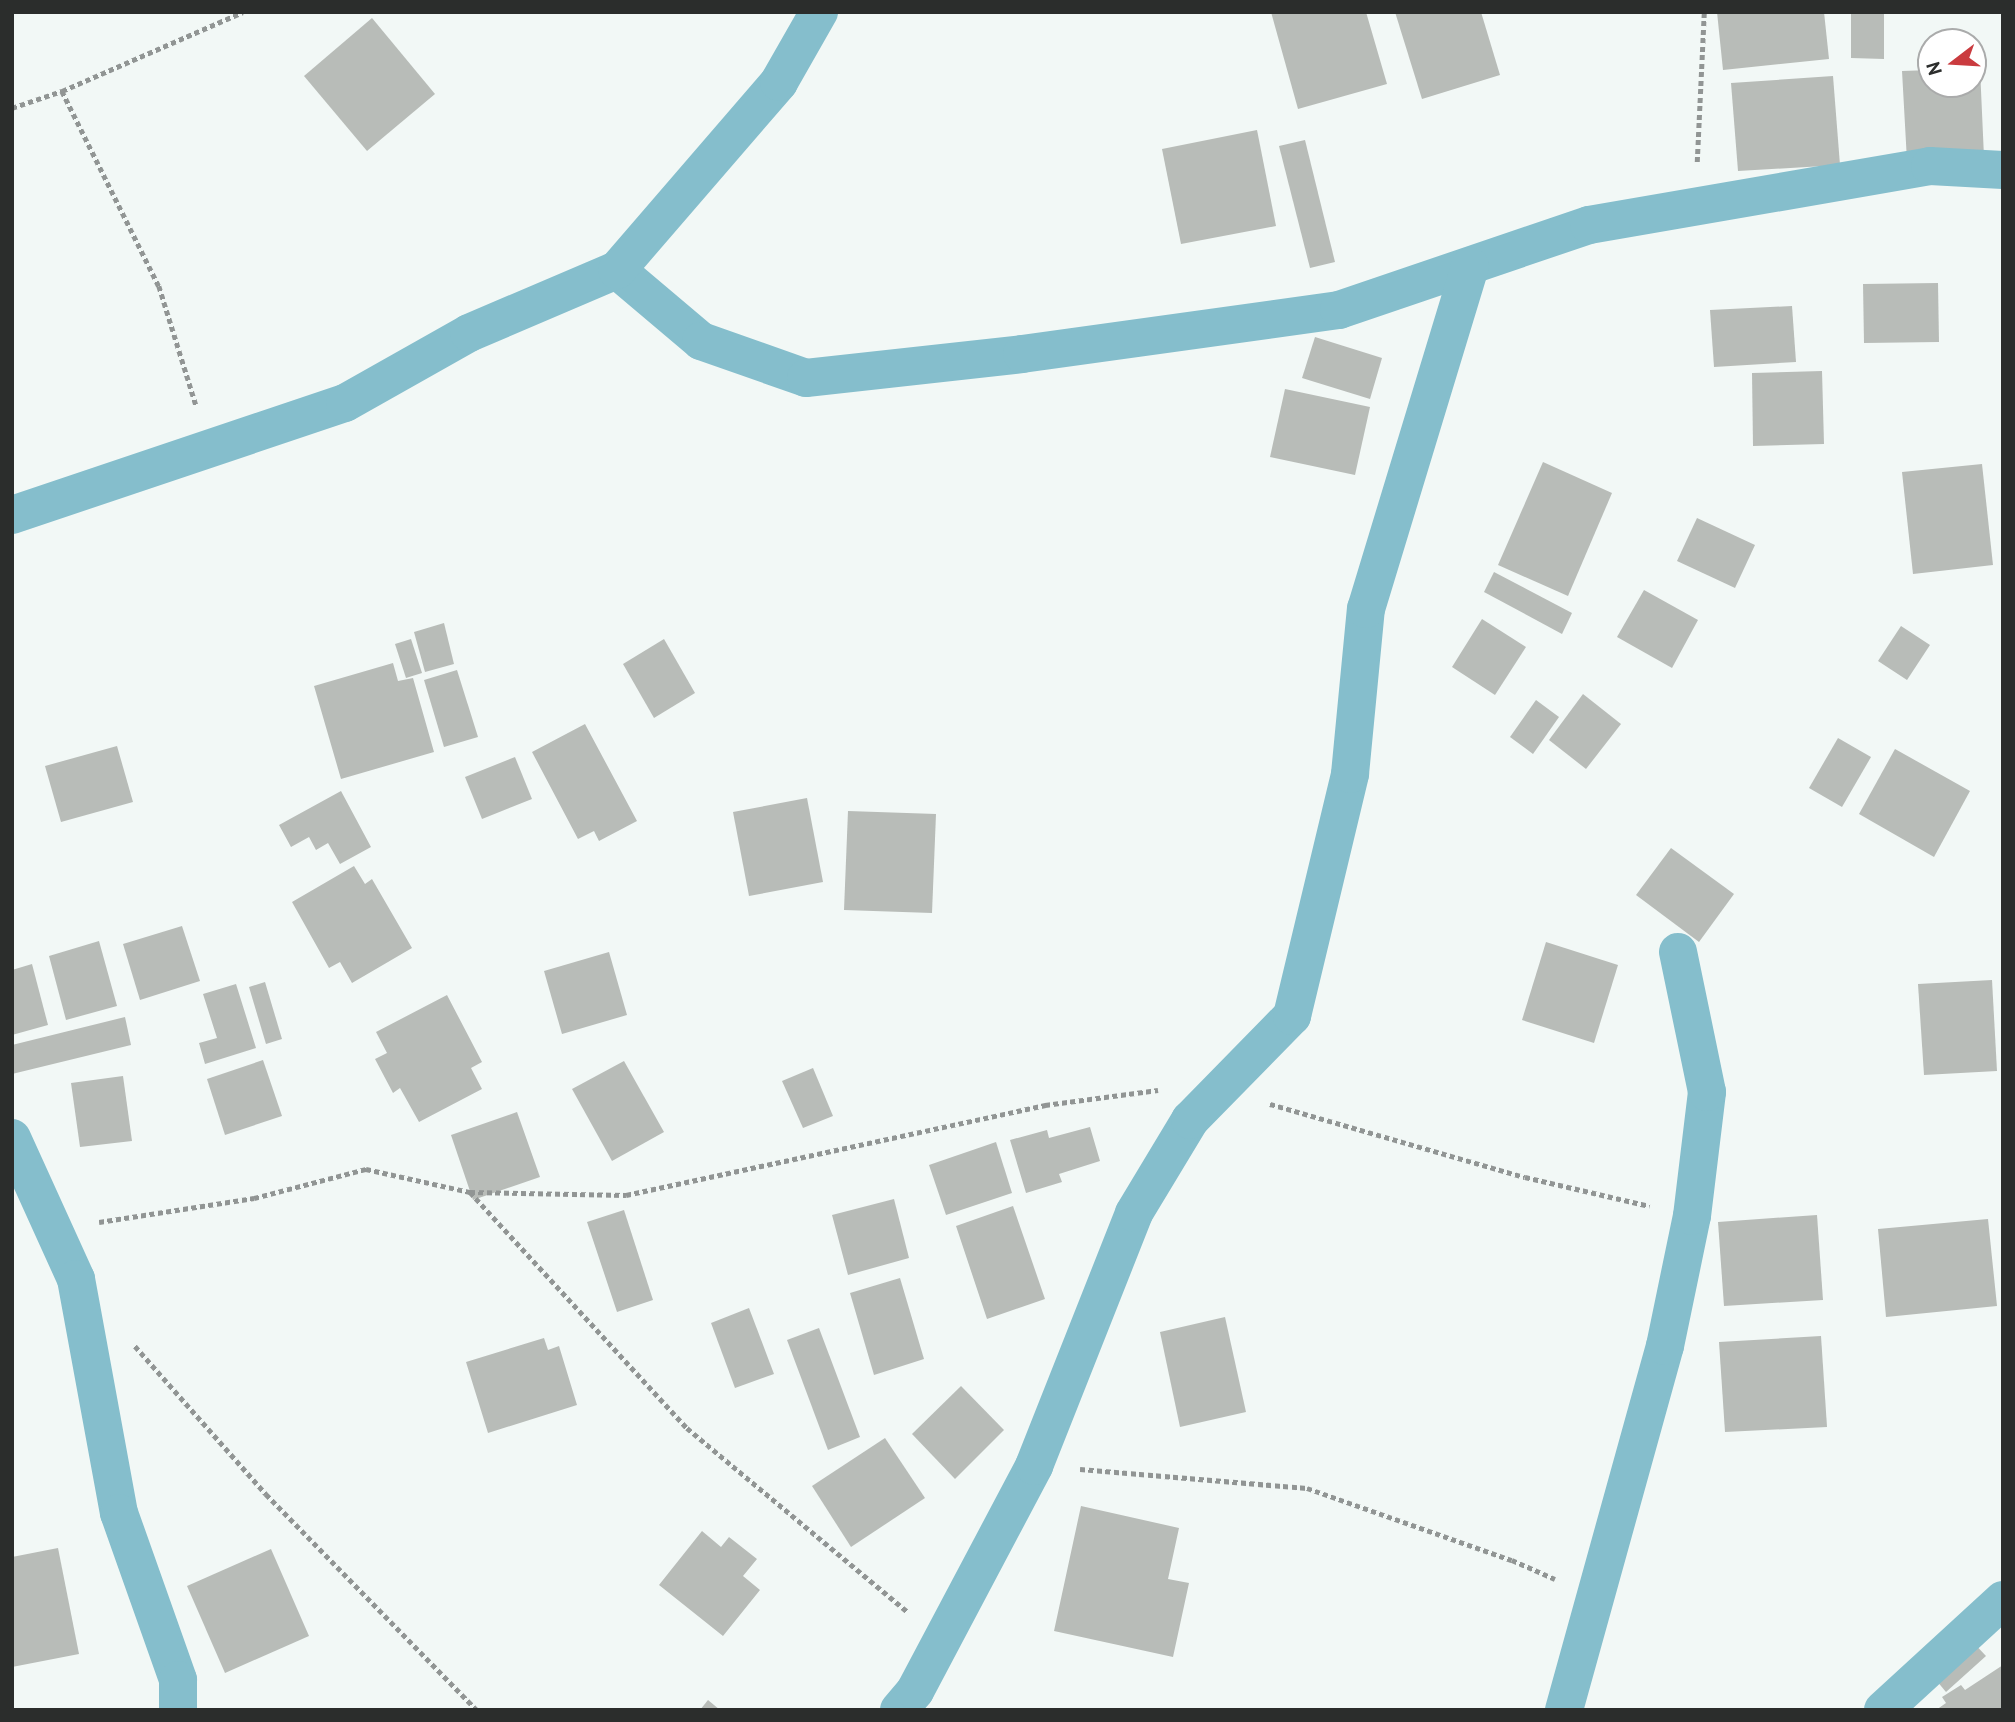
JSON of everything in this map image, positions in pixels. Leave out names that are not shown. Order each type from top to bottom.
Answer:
[{"type":"street","points":[[12,514],[211,450],[345,403],[469,333],[617,270],[779,82],[819,12]]},
{"type":"street","points":[[617,270],[701,341],[806,378],[1022,354],[1339,310],[1589,225],[1930,166],[2003,170]]},
{"type":"street","points":[[898,1710],[915,1691],[1034,1466],[1134,1213],[1190,1120],[1292,1016],[1350,774],[1366,609],[1470,266]]},
{"type":"street","points":[[1564,1710],[1665,1346],[1692,1216],[1707,1091],[1678,952]]},
{"type":"street","points":[[12,1138],[76,1279],[119,1513],[178,1680],[178,1710]]},
{"type":"street","points":[[1883,1710],[2003,1600]]},
{"type":"path","points":[[12,108],[62,91],[243,12]]},
{"type":"path","points":[[1695,207],[1704,12]]},
{"type":"path","points":[[62,91],[159,286],[211,450]]},
{"type":"path","points":[[54,1229],[254,1198],[366,1169],[470,1192],[626,1195],[1045,1105],[1140,1090],[1220,1089],[1525,1177],[1692,1216]]},
{"type":"path","points":[[470,1192],[687,1428],[942,1640]]},
{"type":"path","points":[[130,1340],[266,1494],[477,1710]]},
{"type":"path","points":[[1034,1466],[1307,1488],[1512,1560],[1595,1597]]},
{"type":"building","points":[[1271,12],[1366,12],[1387,84],[1298,109]]},
{"type":"building","points":[[1395,12],[1481,12],[1500,75],[1422,99]]},
{"type":"building","points":[[1717,12],[1824,12],[1829,59],[1723,70]]},
{"type":"building","points":[[1851,12],[1884,12],[1884,59],[1851,58]]},
{"type":"building","points":[[372,18],[435,94],[367,151],[304,76]]},
{"type":"building","points":[[1917,70],[1917,98],[1981,98],[1984,157],[1907,161],[1902,71]]},
{"type":"building","points":[[1833,76],[1840,165],[1738,171],[1731,83]]},
{"type":"building","points":[[1257,130],[1276,226],[1181,244],[1162,149]]},
{"type":"building","points":[[1305,140],[1335,262],[1310,268],[1279,146]]},
{"type":"building","points":[[1938,283],[1939,342],[1864,343],[1863,284]]},
{"type":"building","points":[[1792,306],[1796,362],[1714,367],[1710,310]]},
{"type":"building","points":[[1315,337],[1382,358],[1370,399],[1302,378]]},
{"type":"building","points":[[1822,371],[1824,444],[1753,446],[1752,373]]},
{"type":"building","points":[[1285,389],[1370,407],[1355,475],[1270,457]]},
{"type":"building","points":[[1543,462],[1612,493],[1568,596],[1498,565]]},
{"type":"building","points":[[1982,464],[1993,565],[1913,574],[1902,472]]},
{"type":"building","points":[[1697,518],[1755,545],[1735,588],[1677,561]]},
{"type":"building","points":[[1494,572],[1572,613],[1562,634],[1484,592]]},
{"type":"building","points":[[1644,590],[1698,620],[1672,668],[1617,637]]},
{"type":"building","points":[[1482,619],[1526,647],[1495,695],[1452,667]]},
{"type":"building","points":[[444,623],[454,664],[425,672],[414,632]]},
{"type":"building","points":[[1901,626],[1930,645],[1907,680],[1878,661]]},
{"type":"building","points":[[411,639],[422,673],[406,678],[395,644]]},
{"type":"building","points":[[664,639],[695,693],[654,718],[623,664]]},
{"type":"building","points":[[393,663],[398,681],[413,678],[434,752],[341,779],[314,686]]},
{"type":"building","points":[[457,670],[478,737],[444,747],[424,680]]},
{"type":"building","points":[[1583,694],[1621,724],[1586,769],[1549,740]]},
{"type":"building","points":[[1536,700],[1559,717],[1533,754],[1510,737]]},
{"type":"building","points":[[585,724],[637,821],[599,841],[594,831],[578,839],[532,752]]},
{"type":"building","points":[[1838,738],[1871,757],[1842,807],[1809,788]]},
{"type":"building","points":[[117,746],[133,802],[61,822],[45,766]]},
{"type":"building","points":[[1895,749],[1970,791],[1934,857],[1859,814]]},
{"type":"building","points":[[515,757],[532,799],[482,819],[465,777]]},
{"type":"building","points":[[341,791],[371,847],[340,864],[328,843],[316,850],[309,837],[291,847],[279,825]]},
{"type":"building","points":[[807,798],[823,882],[749,896],[733,812]]},
{"type":"building","points":[[848,811],[936,814],[932,913],[844,910]]},
{"type":"building","points":[[1671,848],[1734,894],[1699,942],[1636,895]]},
{"type":"building","points":[[354,866],[365,884],[372,879],[412,948],[352,983],[340,962],[329,968],[292,902]]},
{"type":"building","points":[[182,926],[200,981],[140,1000],[123,944]]},
{"type":"building","points":[[99,941],[117,1006],[66,1020],[49,956]]},
{"type":"building","points":[[1546,942],[1618,965],[1594,1043],[1522,1020]]},
{"type":"building","points":[[609,952],[627,1015],[562,1034],[544,971]]},
{"type":"building","points":[[32,964],[48,1025],[12,1035],[12,970]]},
{"type":"building","points":[[1992,980],[1997,1071],[1924,1075],[1918,984]]},
{"type":"building","points":[[265,982],[282,1039],[266,1044],[249,987]]},
{"type":"building","points":[[236,984],[256,1048],[205,1064],[199,1043],[217,1038],[203,994]]},
{"type":"building","points":[[447,995],[482,1062],[471,1068],[482,1089],[419,1122],[400,1088],[393,1093],[375,1059],[387,1053],[376,1032]]},
{"type":"building","points":[[125,1017],[131,1045],[12,1074],[12,1045]]},
{"type":"building","points":[[263,1060],[282,1116],[225,1135],[207,1079]]},
{"type":"building","points":[[624,1061],[664,1132],[612,1161],[572,1089]]},
{"type":"building","points":[[813,1068],[833,1116],[803,1128],[782,1081]]},
{"type":"building","points":[[123,1076],[132,1141],[80,1147],[71,1083]]},
{"type":"building","points":[[517,1112],[540,1177],[473,1200],[451,1135]]},
{"type":"building","points":[[1090,1127],[1100,1161],[1059,1174],[1062,1182],[1026,1193],[1010,1140],[1047,1130],[1049,1138]]},
{"type":"building","points":[[996,1142],[1012,1193],[946,1215],[929,1165]]},
{"type":"building","points":[[894,1199],[909,1258],[848,1275],[832,1215]]},
{"type":"building","points":[[1013,1206],[1045,1299],[987,1319],[956,1226]]},
{"type":"building","points":[[624,1210],[653,1300],[617,1312],[587,1222]]},
{"type":"building","points":[[1817,1215],[1823,1300],[1724,1306],[1718,1222]]},
{"type":"building","points":[[1988,1219],[1997,1306],[1886,1317],[1878,1229]]},
{"type":"building","points":[[900,1278],[924,1359],[874,1375],[850,1293]]},
{"type":"building","points":[[749,1308],[774,1374],[735,1388],[711,1323]]},
{"type":"building","points":[[1225,1317],[1246,1412],[1180,1427],[1160,1332]]},
{"type":"building","points":[[819,1328],[860,1437],[828,1450],[787,1340]]},
{"type":"building","points":[[1821,1336],[1827,1427],[1725,1432],[1719,1342]]},
{"type":"building","points":[[544,1338],[548,1350],[559,1346],[577,1405],[488,1433],[466,1362]]},
{"type":"building","points":[[961,1386],[1004,1430],[955,1479],[912,1434]]},
{"type":"building","points":[[885,1438],[925,1498],[851,1547],[812,1486]]},
{"type":"building","points":[[1081,1506],[1179,1528],[1168,1579],[1189,1583],[1173,1657],[1054,1631]]},
{"type":"building","points":[[702,1531],[721,1547],[729,1537],[757,1559],[743,1576],[760,1590],[723,1636],[659,1585]]},
{"type":"building","points":[[58,1548],[79,1654],[12,1667],[12,1557]]},
{"type":"building","points":[[271,1549],[309,1636],[225,1673],[187,1586]]},
{"type":"building","points":[[1970,1639],[1986,1656],[1946,1692],[1931,1674]]},
{"type":"building","points":[[2003,1665],[2003,1710],[1936,1710],[1946,1703],[1942,1697],[1961,1685],[1965,1690]]},
{"type":"building","points":[[708,1700],[720,1710],[700,1710]]}]
